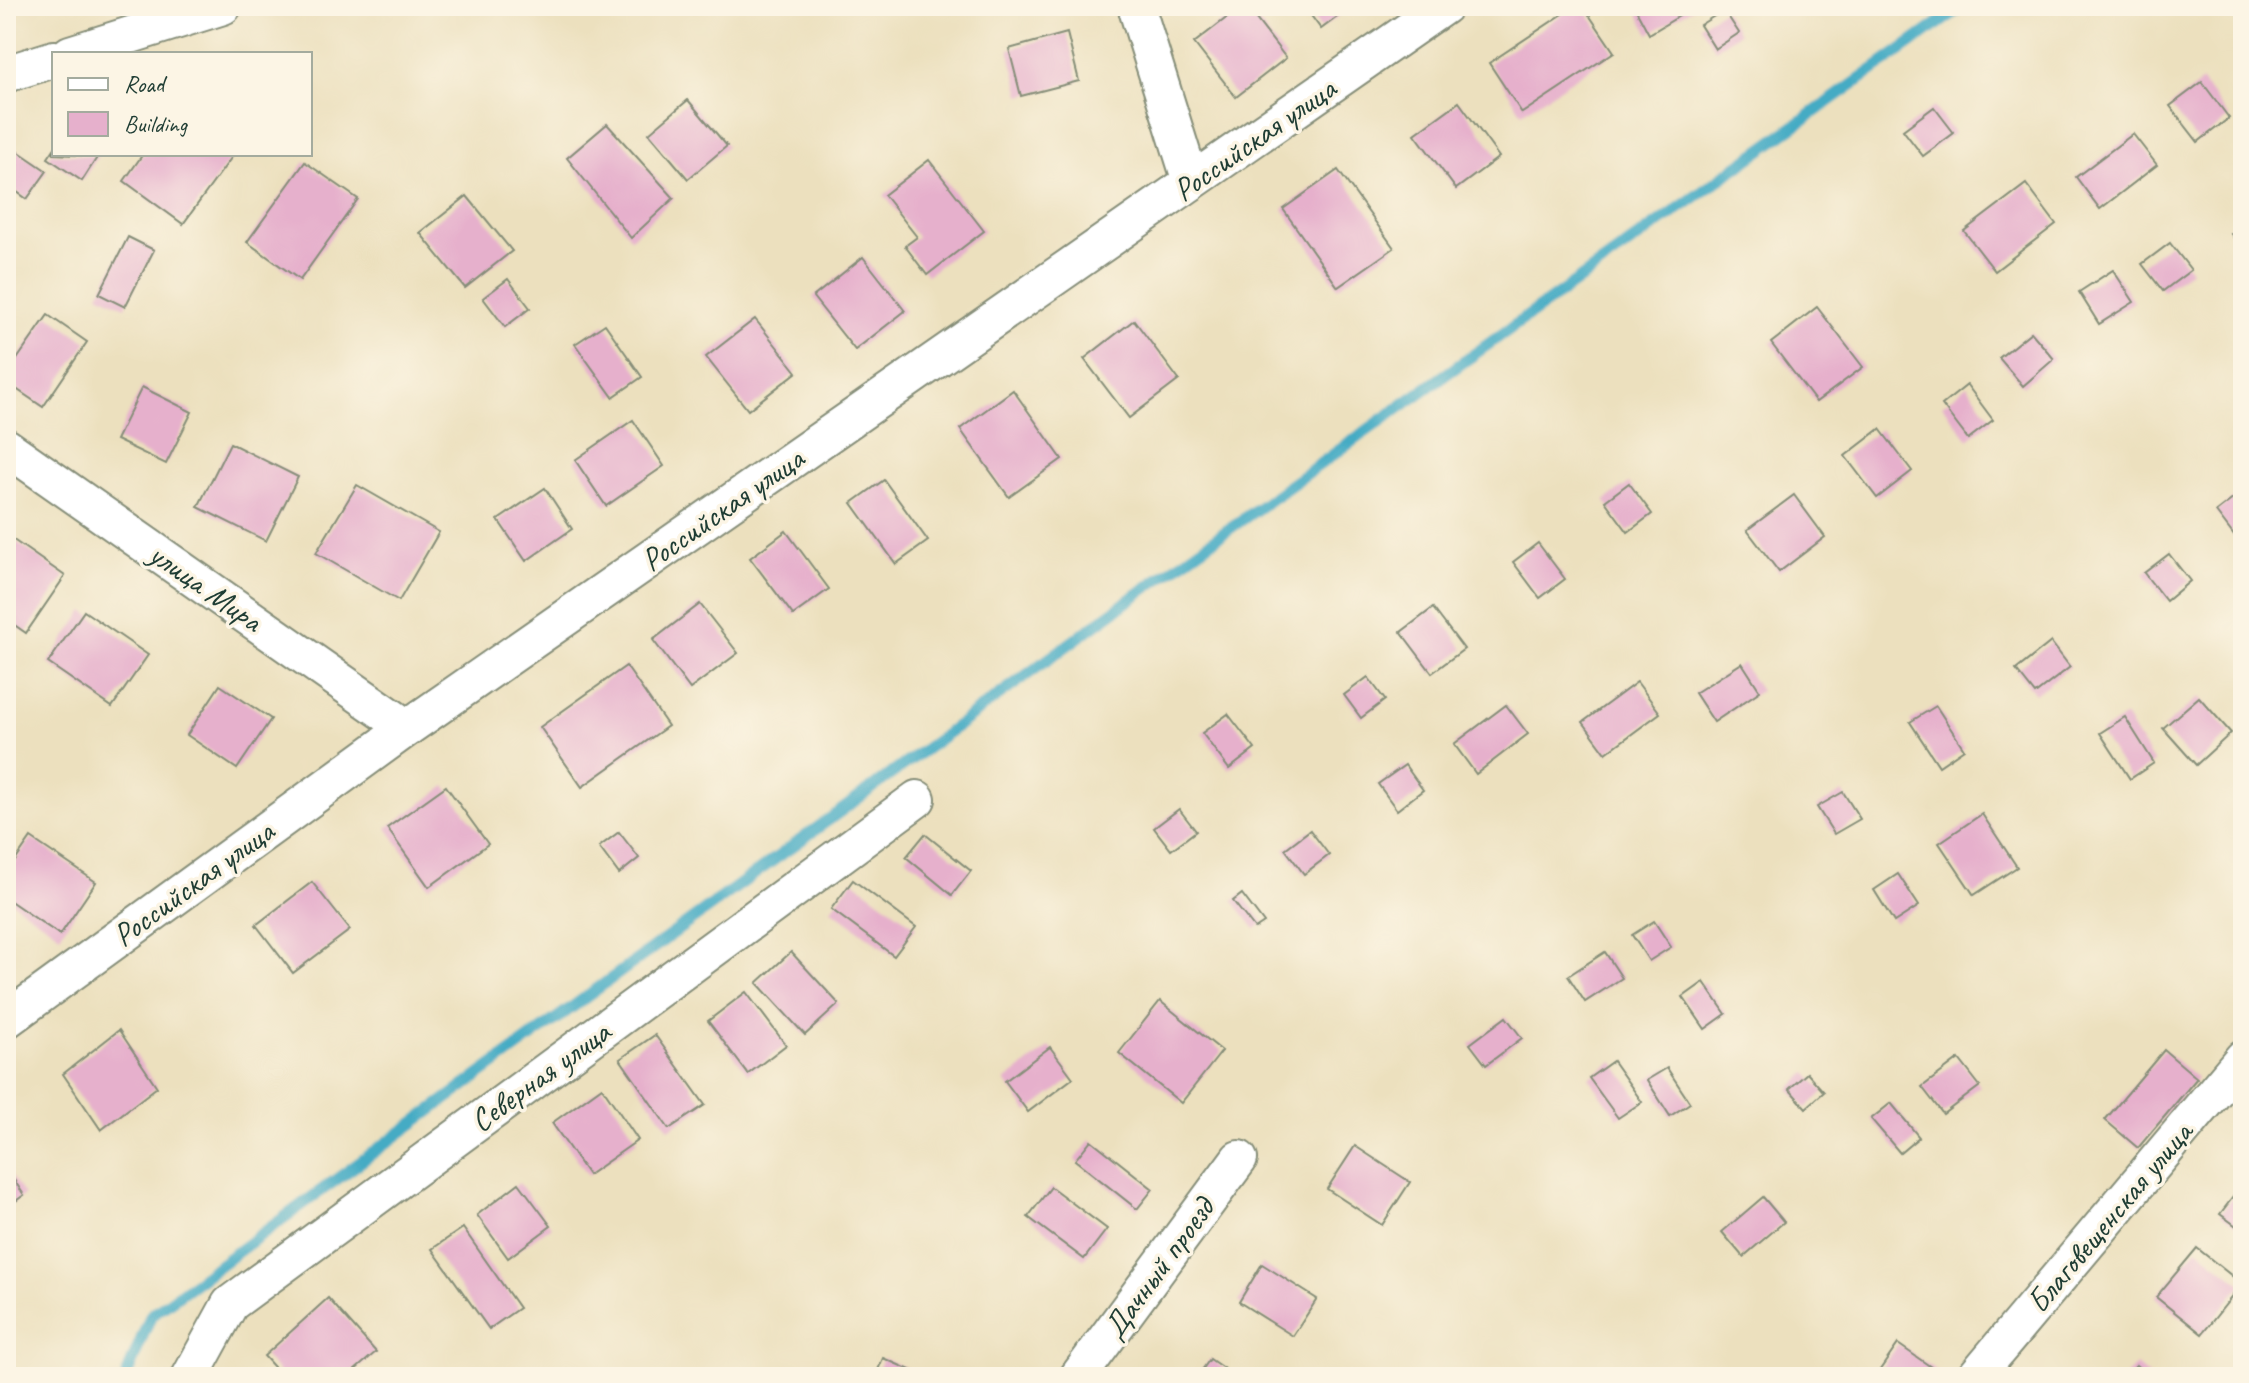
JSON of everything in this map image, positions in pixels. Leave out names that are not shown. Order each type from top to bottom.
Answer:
[{"type":"street","points":[[76,52],[223,6]]},
{"type":"street","points":[[1136,6],[1191,182]]},
{"type":"street","name":"Российская улица","points":[[6,1020],[407,728],[1444,6]]},
{"type":"street","points":[[6,74],[52,60]]},
{"type":"street","name":"улица Мира","points":[[6,447],[407,728]]},
{"type":"street","name":"Северная улица","points":[[190,1377],[230,1304],[917,799]]},
{"type":"street","name":"Благовещенская улица","points":[[1975,1377],[2243,1058]]},
{"type":"street","name":"Дачный проезд","points":[[1078,1377],[1239,1159]]},
{"type":"building","points":[[1246,6],[1286,58],[1236,97],[1194,43]]},
{"type":"building","points":[[1304,6],[1352,6],[1321,29]]},
{"type":"building","points":[[1575,6],[1583,6],[1614,52],[1522,113],[1489,63]]},
{"type":"building","points":[[1634,6],[1696,6],[1649,34]]},
{"type":"building","points":[[1724,10],[1739,33],[1715,49],[1700,25]]},
{"type":"building","points":[[1067,33],[1079,81],[1021,96],[1009,49]]},
{"type":"building","points":[[2202,82],[2229,118],[2198,142],[2170,106]]},
{"type":"building","points":[[688,100],[727,146],[688,179],[649,133]]},
{"type":"building","points":[[1459,102],[1499,157],[1456,189],[1415,134]]},
{"type":"building","points":[[1934,107],[1954,133],[1923,156],[1903,130]]},
{"type":"building","points":[[607,124],[674,198],[631,238],[567,158]]},
{"type":"building","points":[[2133,134],[2157,165],[2100,209],[2076,177]]},
{"type":"building","points":[[6,143],[47,171],[27,199],[6,184]]},
{"type":"building","points":[[52,152],[52,156],[98,156],[82,181],[48,158]]},
{"type":"building","points":[[142,156],[233,156],[183,224],[124,181]]},
{"type":"building","points":[[929,160],[984,231],[927,275],[905,246],[917,237],[884,195]]},
{"type":"building","points":[[305,162],[358,199],[300,280],[247,242]]},
{"type":"building","points":[[1338,170],[1394,248],[1338,287],[1283,209]]},
{"type":"building","points":[[2026,184],[2056,224],[1995,271],[1964,231]]},
{"type":"building","points":[[467,196],[512,251],[465,288],[420,233]]},
{"type":"building","points":[[2243,225],[2243,250],[2231,234]]},
{"type":"building","points":[[128,237],[154,250],[125,307],[99,294]]},
{"type":"building","points":[[2170,243],[2191,270],[2163,291],[2142,264]]},
{"type":"building","points":[[863,257],[905,311],[855,350],[813,297]]},
{"type":"building","points":[[2113,270],[2134,302],[2099,324],[2079,292]]},
{"type":"building","points":[[508,279],[530,308],[505,327],[483,298]]},
{"type":"building","points":[[1817,307],[1863,367],[1816,402],[1771,343]]},
{"type":"building","points":[[48,315],[87,342],[43,407],[6,382],[6,375]]},
{"type":"building","points":[[755,319],[797,372],[748,410],[706,357]]},
{"type":"building","points":[[1134,320],[1179,380],[1129,418],[1084,359]]},
{"type":"building","points":[[605,324],[642,377],[613,397],[575,344]]},
{"type":"building","points":[[2031,332],[2054,359],[2023,386],[1999,358]]},
{"type":"building","points":[[1967,385],[1993,420],[1968,439],[1942,405]]},
{"type":"building","points":[[142,387],[192,412],[166,464],[116,440]]},
{"type":"building","points":[[1013,390],[1062,459],[1009,497],[960,429]]},
{"type":"building","points":[[633,420],[664,466],[606,506],[575,460]]},
{"type":"building","points":[[1880,429],[1912,471],[1877,498],[1845,456]]},
{"type":"building","points":[[230,443],[298,477],[266,541],[198,507]]},
{"type":"building","points":[[884,480],[928,541],[896,564],[852,503]]},
{"type":"building","points":[[1629,483],[1652,514],[1628,532],[1605,501]]},
{"type":"building","points":[[357,485],[439,532],[399,601],[316,553]]},
{"type":"building","points":[[545,488],[572,529],[526,561],[498,520]]},
{"type":"building","points":[[2243,491],[2243,544],[2241,545],[2216,512]]},
{"type":"building","points":[[1794,495],[1825,537],[1779,572],[1747,530]]},
{"type":"building","points":[[786,531],[829,589],[793,615],[750,558]]},
{"type":"building","points":[[12,539],[65,576],[26,633],[6,619],[6,547]]},
{"type":"building","points":[[1538,543],[1565,579],[1540,598],[1513,562]]},
{"type":"building","points":[[2169,554],[2190,581],[2166,601],[2144,573]]},
{"type":"building","points":[[700,604],[738,653],[690,689],[653,640]]},
{"type":"building","points":[[1433,608],[1464,649],[1432,673],[1401,632]]},
{"type":"building","points":[[84,611],[148,655],[112,707],[48,663]]},
{"type":"building","points":[[2051,642],[2070,667],[2035,694],[2016,670]]},
{"type":"building","points":[[1742,663],[1760,691],[1714,722],[1695,693]]},
{"type":"building","points":[[626,666],[668,726],[582,787],[540,727]]},
{"type":"building","points":[[1368,677],[1385,700],[1361,718],[1344,695]]},
{"type":"building","points":[[1637,682],[1660,713],[1606,753],[1583,722]]},
{"type":"building","points":[[220,685],[271,719],[237,769],[187,735]]},
{"type":"building","points":[[2199,697],[2231,733],[2196,765],[2163,728]]},
{"type":"building","points":[[1506,705],[1528,734],[1476,774],[1454,744]]},
{"type":"building","points":[[1936,706],[1964,749],[1939,766],[1910,722]]},
{"type":"building","points":[[1228,714],[1255,749],[1229,769],[1202,733]]},
{"type":"building","points":[[2125,717],[2154,763],[2130,779],[2100,733]]},
{"type":"building","points":[[1405,765],[1423,790],[1397,810],[1378,784]]},
{"type":"building","points":[[446,786],[488,844],[429,887],[387,828]]},
{"type":"building","points":[[1843,792],[1860,819],[1834,834],[1817,807]]},
{"type":"building","points":[[1179,809],[1196,831],[1171,850],[1154,828]]},
{"type":"building","points":[[1982,814],[2017,867],[1974,895],[1939,843]]},
{"type":"building","points":[[1310,830],[1329,855],[1304,874],[1285,849]]},
{"type":"building","points":[[619,832],[639,858],[619,874],[599,847]]},
{"type":"building","points":[[925,834],[971,871],[952,895],[906,857]]},
{"type":"building","points":[[31,838],[96,882],[60,935],[6,898],[6,874]]},
{"type":"building","points":[[1898,874],[1919,906],[1894,922],[1874,890]]},
{"type":"building","points":[[853,880],[916,927],[894,956],[831,909]]},
{"type":"building","points":[[312,882],[350,930],[293,973],[256,925]]},
{"type":"building","points":[[1242,894],[1264,923],[1255,929],[1233,901]]},
{"type":"building","points":[[1654,921],[1671,947],[1649,961],[1632,935]]},
{"type":"building","points":[[791,952],[839,1004],[805,1035],[757,983]]},
{"type":"building","points":[[1605,952],[1622,978],[1585,1002],[1568,976]]},
{"type":"building","points":[[1704,982],[1726,1014],[1705,1029],[1683,997]]},
{"type":"building","points":[[746,992],[786,1045],[748,1074],[708,1021]]},
{"type":"building","points":[[1160,1001],[1222,1051],[1181,1103],[1119,1053]]},
{"type":"building","points":[[1506,1017],[1522,1038],[1486,1065],[1470,1044]]},
{"type":"building","points":[[119,1030],[157,1087],[101,1130],[63,1074]]},
{"type":"building","points":[[655,1035],[705,1105],[669,1129],[620,1059]]},
{"type":"building","points":[[1050,1047],[1073,1078],[1028,1112],[1005,1081]]},
{"type":"building","points":[[2164,1050],[2197,1078],[2138,1148],[2105,1120]]},
{"type":"building","points":[[1959,1059],[1980,1086],[1943,1114],[1922,1087]]},
{"type":"building","points":[[1613,1061],[1642,1102],[1618,1118],[1589,1078]]},
{"type":"building","points":[[1667,1068],[1690,1103],[1670,1116],[1647,1080]]},
{"type":"building","points":[[1807,1073],[1824,1092],[1806,1108],[1789,1089]]},
{"type":"building","points":[[602,1087],[638,1140],[588,1175],[552,1123]]},
{"type":"building","points":[[1891,1103],[1919,1137],[1900,1153],[1871,1119]]},
{"type":"building","points":[[1091,1140],[1153,1189],[1137,1209],[1075,1160]]},
{"type":"building","points":[[1355,1146],[1410,1182],[1382,1225],[1327,1189]]},
{"type":"building","points":[[6,1168],[24,1195],[6,1208]]},
{"type":"building","points":[[519,1183],[551,1226],[508,1258],[477,1215]]},
{"type":"building","points":[[2243,1184],[2243,1231],[2220,1214]]},
{"type":"building","points":[[1051,1187],[1107,1229],[1084,1259],[1028,1217]]},
{"type":"building","points":[[1763,1197],[1784,1222],[1743,1257],[1722,1232]]},
{"type":"building","points":[[463,1228],[519,1308],[489,1329],[432,1249]]},
{"type":"building","points":[[2197,1248],[2242,1284],[2202,1334],[2156,1297]]},
{"type":"building","points":[[1262,1264],[1317,1299],[1293,1336],[1239,1302]]},
{"type":"building","points":[[328,1298],[376,1352],[347,1377],[283,1377],[264,1356]]},
{"type":"building","points":[[1898,1344],[1941,1374],[1939,1377],[1875,1377]]},
{"type":"building","points":[[883,1358],[926,1377],[875,1377]]},
{"type":"building","points":[[1210,1359],[1236,1377],[1197,1377]]},
{"type":"building","points":[[2136,1365],[2150,1377],[2125,1377]]},
{"type":"waterway","points":[[126,1377],[151,1315],[1128,601],[1963,6]]}]
